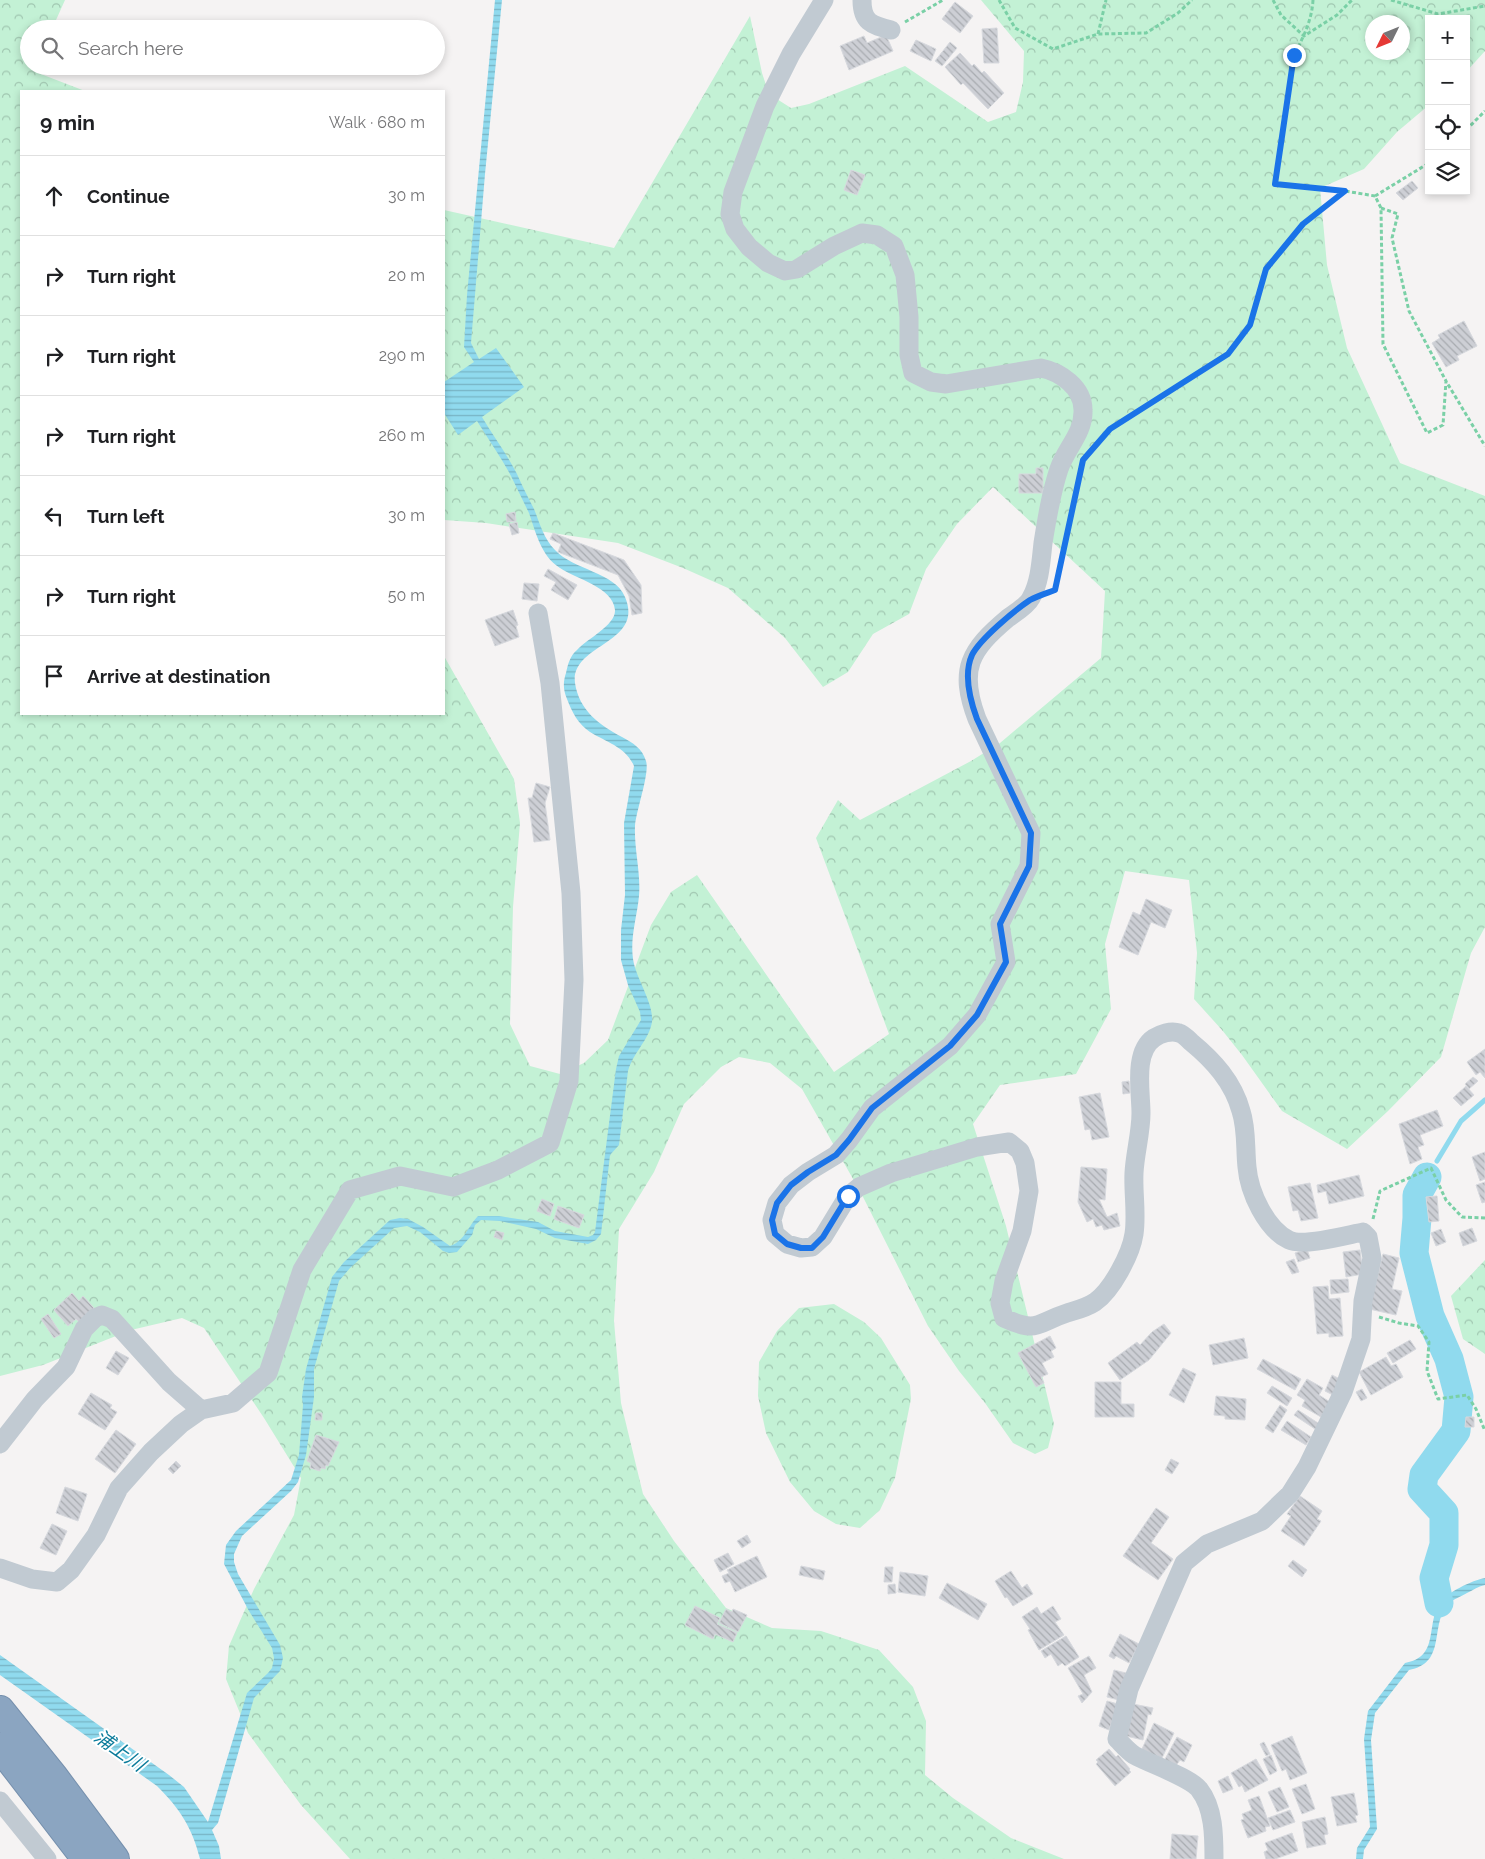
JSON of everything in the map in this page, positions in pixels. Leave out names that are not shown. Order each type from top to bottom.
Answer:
[{"type":"highway","points":[[0,1710],[54,1777],[115,1859]]},
{"type":"highway","points":[[0,1746],[86,1859]]},
{"type":"street","points":[[824,0],[791,54],[765,106],[734,192],[730,214],[735,229],[749,247],[768,263],[785,271],[798,269],[834,246],[862,233],[877,234],[894,246],[905,275],[909,317],[909,355],[913,373],[931,382],[946,384],[1041,368],[1054,371],[1068,381],[1078,392],[1084,409],[1081,429],[1060,467],[1047,516],[1039,574],[1031,600],[987,636],[972,656],[968,675],[970,699],[977,719],[1031,833],[1029,866],[1000,924],[1006,962],[977,1015],[950,1046],[872,1108],[836,1155],[791,1185],[777,1203],[772,1220],[775,1234],[787,1244],[801,1248],[812,1248],[823,1237],[848,1196],[859,1186],[891,1173],[976,1147],[1009,1142],[1020,1151],[1025,1163],[1028,1191],[1022,1230],[1001,1295],[1000,1303],[1004,1318],[1022,1326],[1040,1326],[1067,1313],[1081,1310],[1096,1301],[1113,1282],[1128,1253],[1134,1234],[1134,1172],[1141,1124],[1139,1075],[1142,1054],[1152,1038],[1168,1032],[1180,1033],[1199,1049],[1217,1066],[1233,1089],[1242,1113],[1247,1170],[1257,1203],[1272,1228],[1290,1241],[1313,1242],[1363,1232],[1368,1237],[1372,1258],[1362,1310],[1361,1340],[1346,1382],[1307,1467],[1290,1494],[1262,1521],[1207,1544],[1184,1563],[1129,1689],[1117,1740],[1133,1754],[1198,1788],[1209,1808],[1214,1832],[1214,1859]]},
{"type":"street","points":[[862,0],[862,12],[871,24],[891,30]]},
{"type":"street","points":[[0,1568],[32,1580],[57,1582],[71,1570],[96,1535],[119,1488],[151,1452],[181,1424],[201,1410],[233,1403],[268,1372],[302,1270],[350,1190],[400,1176],[453,1187],[498,1170],[550,1143],[569,1081],[574,980],[570,883],[550,683],[538,613]]},
{"type":"street","points":[[0,1444],[35,1399],[66,1367],[84,1329],[95,1318],[102,1315],[112,1319],[169,1382],[201,1410]]},
{"type":"street","points":[[0,1801],[47,1859]]},
{"type":"path","points":[[891,30],[943,0]]},
{"type":"path","points":[[1000,0],[1015,28],[1053,49],[1098,34],[1146,33],[1178,13],[1192,0]]},
{"type":"path","points":[[1098,34],[1106,0]]},
{"type":"path","points":[[1273,0],[1281,15],[1304,36]]},
{"type":"path","points":[[1313,0],[1312,11],[1304,36],[1294,55],[1275,184],[1375,196],[1425,165]]},
{"type":"path","points":[[1304,36],[1337,15],[1352,0]]},
{"type":"path","points":[[1391,0],[1438,14],[1485,6]]},
{"type":"path","points":[[1470,126],[1485,112]]},
{"type":"path","points":[[1031,600],[1055,590],[1083,460],[1110,429],[1228,354],[1250,325],[1266,269],[1303,224],[1345,191]]},
{"type":"path","points":[[1375,196],[1381,208],[1383,344],[1427,433],[1444,425],[1446,381]]},
{"type":"path","points":[[1381,208],[1398,214],[1392,238],[1408,311],[1446,381],[1485,446]]},
{"type":"path","points":[[1368,1237],[1380,1191],[1432,1168],[1446,1200],[1462,1217],[1485,1218]]},
{"type":"path","points":[[1362,1310],[1399,1323],[1418,1326],[1429,1342],[1427,1371],[1438,1399],[1467,1395],[1476,1409],[1485,1431]]},
{"type":"green space","points":[[0,0],[65,0],[56,20],[20,20],[20,75],[43,75],[82,90],[20,90],[20,715],[445,715],[445,658],[514,779],[520,823],[513,907],[510,1024],[530,1066],[560,1074],[584,1063],[608,1040],[651,925],[671,892],[697,875],[834,1072],[889,1034],[816,838],[838,800],[860,820],[971,761],[1000,743],[1101,658],[1105,591],[993,487],[957,524],[926,569],[909,614],[873,634],[848,672],[823,687],[785,638],[728,588],[683,568],[618,543],[486,523],[445,520],[445,210],[614,248],[750,16],[762,73],[769,94],[791,108],[809,104],[905,66],[988,122],[1016,112],[1023,82],[1024,51],[981,0],[1485,0],[1485,51],[1470,68],[1470,15],[1425,15],[1425,108],[1397,132],[1364,169],[1320,188],[1327,265],[1347,348],[1400,463],[1485,496],[1485,927],[1471,953],[1441,1057],[1388,1111],[1347,1149],[1282,1111],[1242,1055],[1194,999],[1197,953],[1189,880],[1125,871],[1105,944],[1111,1009],[1076,1074],[1000,1085],[973,1124],[1006,1226],[1054,1424],[1048,1448],[1035,1454],[1013,1443],[928,1326],[861,1193],[802,1089],[770,1063],[739,1057],[721,1067],[684,1104],[654,1172],[619,1229],[614,1321],[621,1403],[643,1494],[674,1541],[726,1608],[772,1628],[821,1631],[879,1650],[913,1687],[926,1721],[925,1775],[953,1798],[1011,1838],[1064,1859],[350,1859],[301,1805],[248,1733],[226,1679],[229,1646],[254,1589],[294,1515],[301,1478],[264,1418],[204,1328],[182,1318],[131,1330],[43,1365],[0,1376]]},
{"type":"green space","points":[[1485,1260],[1485,1354],[1463,1339],[1451,1296]]},
{"type":"green space","points":[[834,1304],[864,1322],[881,1338],[910,1385],[911,1399],[895,1478],[880,1510],[860,1528],[836,1524],[814,1511],[790,1482],[766,1433],[758,1396],[759,1362],[777,1331],[799,1308]]},
{"type":"water","name":"浦上川","points":[[495,0],[502,0],[471,343],[479,359],[496,348],[524,387],[482,417],[513,467],[551,546],[563,557],[612,582],[625,597],[628,613],[625,625],[617,635],[584,660],[577,670],[575,683],[577,693],[591,716],[637,746],[646,761],[645,783],[635,826],[639,887],[632,951],[635,967],[648,999],[652,1022],[648,1035],[633,1058],[628,1071],[619,1145],[610,1155],[601,1234],[596,1240],[588,1244],[555,1238],[536,1229],[500,1221],[481,1220],[475,1225],[472,1235],[457,1252],[449,1253],[443,1251],[420,1232],[407,1226],[394,1228],[350,1268],[339,1281],[314,1369],[314,1397],[306,1455],[298,1482],[291,1491],[242,1536],[234,1554],[234,1562],[238,1574],[280,1645],[283,1658],[280,1671],[254,1698],[218,1823],[212,1830],[219,1846],[221,1859],[200,1859],[193,1837],[184,1819],[157,1786],[0,1675],[0,1655],[184,1787],[208,1822],[247,1693],[272,1668],[274,1658],[272,1648],[249,1611],[224,1564],[226,1545],[236,1531],[291,1480],[299,1455],[302,1397],[306,1369],[332,1277],[344,1262],[390,1220],[400,1218],[408,1219],[423,1227],[450,1246],[463,1237],[478,1216],[499,1216],[538,1222],[555,1231],[588,1237],[593,1235],[595,1232],[616,1069],[619,1056],[641,1020],[640,1012],[628,985],[621,960],[621,930],[625,895],[624,823],[634,766],[621,750],[590,732],[582,725],[571,709],[564,686],[569,663],[575,652],[611,621],[615,610],[613,602],[608,595],[593,584],[560,568],[548,557],[540,544],[529,513],[511,476],[477,421],[458,435],[445,415],[445,381],[474,362],[464,347],[467,295]]},
{"type":"water","points":[[1485,1578],[1485,1585],[1455,1599],[1447,1605],[1441,1617],[1433,1653],[1428,1661],[1409,1670],[1375,1713],[1371,1740],[1377,1829],[1364,1850],[1363,1859],[1356,1859],[1357,1848],[1370,1827],[1364,1739],[1368,1711],[1405,1663],[1416,1660],[1427,1648],[1435,1613],[1442,1600],[1460,1588]]},
{"type":"building","points":[[955,2],[973,16],[960,33],[942,19]]},
{"type":"building","points":[[997,28],[999,63],[984,63],[982,29]]},
{"type":"building","points":[[886,35],[893,51],[849,70],[840,46],[864,36],[867,43]]},
{"type":"building","points":[[916,40],[936,49],[931,61],[910,51]]},
{"type":"building","points":[[950,42],[957,48],[942,66],[935,61]]},
{"type":"building","points":[[960,53],[972,66],[974,64],[982,73],[984,71],[1004,93],[988,109],[963,83],[961,85],[945,67]]},
{"type":"building","points":[[851,170],[865,175],[857,195],[844,190]]},
{"type":"building","points":[[1412,181],[1418,188],[1403,200],[1396,193]]},
{"type":"building","points":[[1464,321],[1477,346],[1457,356],[1459,360],[1446,367],[1432,343],[1440,338],[1438,335]]},
{"type":"building","points":[[1036,468],[1043,468],[1043,493],[1019,493],[1019,474],[1036,474]]},
{"type":"building","points":[[515,512],[516,521],[507,522],[506,514]]},
{"type":"building","points":[[517,522],[519,533],[512,535],[509,524]]},
{"type":"building","points":[[553,533],[624,560],[641,585],[642,613],[632,615],[629,596],[618,575],[558,552],[561,544],[550,539]]},
{"type":"building","points":[[548,569],[577,585],[568,600],[551,590],[556,582],[544,576]]},
{"type":"building","points":[[524,583],[539,584],[537,601],[522,599]]},
{"type":"building","points":[[513,610],[518,625],[516,626],[519,637],[495,646],[485,620]]},
{"type":"building","points":[[536,783],[550,787],[545,803],[550,840],[534,842],[528,798],[532,798]]},
{"type":"building","points":[[1146,899],[1172,910],[1165,928],[1151,922],[1138,955],[1119,947],[1133,912],[1140,915]]},
{"type":"building","points":[[1485,1049],[1485,1078],[1480,1072],[1476,1075],[1467,1062]]},
{"type":"building","points":[[1473,1077],[1478,1081],[1469,1089],[1465,1084]]},
{"type":"building","points":[[1129,1081],[1130,1093],[1123,1094],[1122,1082]]},
{"type":"building","points":[[1466,1086],[1474,1095],[1461,1106],[1453,1098]]},
{"type":"building","points":[[1100,1093],[1109,1137],[1092,1140],[1090,1129],[1085,1130],[1079,1097]]},
{"type":"building","points":[[1437,1110],[1443,1126],[1420,1135],[1424,1145],[1418,1147],[1422,1159],[1410,1164],[1399,1124]]},
{"type":"building","points":[[1485,1152],[1485,1179],[1480,1181],[1472,1157]]},
{"type":"building","points":[[1081,1167],[1107,1169],[1105,1200],[1099,1199],[1107,1217],[1117,1213],[1120,1226],[1104,1230],[1102,1225],[1096,1227],[1093,1219],[1087,1222],[1078,1202]]},
{"type":"building","points":[[1359,1175],[1364,1196],[1329,1204],[1326,1191],[1318,1193],[1317,1185]]},
{"type":"building","points":[[1485,1182],[1485,1202],[1482,1203],[1476,1185]]},
{"type":"building","points":[[1310,1183],[1318,1218],[1301,1221],[1298,1210],[1293,1211],[1288,1187]]},
{"type":"building","points":[[1437,1196],[1439,1221],[1429,1222],[1426,1197]]},
{"type":"building","points":[[542,1199],[554,1204],[550,1216],[537,1211]]},
{"type":"building","points":[[558,1206],[584,1215],[579,1228],[554,1219]]},
{"type":"building","points":[[1472,1228],[1477,1241],[1463,1246],[1459,1233]]},
{"type":"building","points":[[1441,1229],[1446,1242],[1436,1246],[1431,1233]]},
{"type":"building","points":[[496,1231],[504,1233],[502,1240],[494,1237]]},
{"type":"building","points":[[1307,1249],[1310,1258],[1298,1262],[1295,1253]]},
{"type":"building","points":[[1360,1250],[1363,1274],[1346,1277],[1343,1252]]},
{"type":"building","points":[[1383,1254],[1399,1258],[1392,1289],[1402,1291],[1396,1315],[1369,1309]]},
{"type":"building","points":[[1294,1259],[1299,1272],[1292,1274],[1286,1262]]},
{"type":"building","points":[[1348,1279],[1349,1292],[1331,1294],[1330,1280]]},
{"type":"building","points":[[1328,1286],[1329,1299],[1340,1298],[1343,1336],[1329,1337],[1329,1333],[1317,1334],[1313,1287]]},
{"type":"building","points":[[72,1293],[79,1301],[83,1296],[94,1308],[79,1322],[76,1319],[68,1326],[54,1310]]},
{"type":"building","points":[[48,1314],[61,1334],[54,1338],[41,1319]]},
{"type":"building","points":[[1164,1324],[1171,1333],[1149,1360],[1120,1380],[1108,1363],[1137,1342],[1140,1345],[1152,1332]]},
{"type":"building","points":[[1050,1336],[1056,1348],[1051,1351],[1054,1357],[1042,1363],[1048,1374],[1041,1377],[1044,1383],[1036,1387],[1018,1353]]},
{"type":"building","points":[[1244,1338],[1248,1358],[1213,1365],[1209,1345]]},
{"type":"building","points":[[1410,1340],[1416,1349],[1393,1363],[1387,1353]]},
{"type":"building","points":[[116,1351],[129,1358],[118,1375],[106,1368]]},
{"type":"building","points":[[1386,1357],[1391,1366],[1396,1364],[1403,1377],[1371,1395],[1359,1372]]},
{"type":"building","points":[[1263,1359],[1301,1379],[1295,1390],[1257,1369]]},
{"type":"building","points":[[1183,1368],[1196,1374],[1184,1403],[1169,1395]]},
{"type":"building","points":[[1332,1375],[1342,1380],[1335,1396],[1325,1391]]},
{"type":"building","points":[[1307,1379],[1323,1388],[1319,1395],[1330,1402],[1321,1417],[1302,1406],[1305,1400],[1297,1395]]},
{"type":"building","points":[[1095,1382],[1121,1382],[1121,1404],[1134,1404],[1134,1417],[1095,1417]]},
{"type":"building","points":[[1272,1386],[1292,1398],[1287,1406],[1267,1393]]},
{"type":"building","points":[[1362,1389],[1367,1398],[1361,1401],[1356,1392]]},
{"type":"building","points":[[91,1393],[112,1405],[110,1408],[117,1412],[105,1430],[78,1414]]},
{"type":"building","points":[[1216,1396],[1246,1399],[1245,1420],[1225,1419],[1225,1416],[1214,1415]]},
{"type":"building","points":[[1280,1405],[1287,1410],[1273,1433],[1265,1428]]},
{"type":"building","points":[[1298,1410],[1321,1425],[1318,1431],[1294,1415]]},
{"type":"building","points":[[316,1413],[322,1413],[322,1420],[315,1420]]},
{"type":"building","points":[[1466,1417],[1474,1417],[1474,1427],[1465,1427]]},
{"type":"building","points":[[1287,1421],[1311,1437],[1306,1445],[1281,1430]]},
{"type":"building","points":[[116,1430],[136,1444],[115,1473],[95,1459]]},
{"type":"building","points":[[316,1435],[339,1442],[328,1466],[326,1465],[325,1469],[321,1468],[320,1471],[310,1468],[311,1463],[307,1461]]},
{"type":"building","points":[[1171,1459],[1179,1463],[1172,1474],[1165,1470]]},
{"type":"building","points":[[176,1461],[181,1466],[173,1474],[168,1469]]},
{"type":"building","points":[[65,1487],[87,1494],[78,1521],[56,1513]]},
{"type":"building","points":[[1300,1496],[1322,1511],[1317,1519],[1321,1521],[1304,1546],[1281,1531],[1291,1516],[1287,1514]]},
{"type":"building","points":[[1156,1508],[1169,1517],[1151,1543],[1173,1559],[1158,1580],[1123,1556]]},
{"type":"building","points":[[52,1524],[67,1531],[56,1555],[40,1548]]},
{"type":"building","points":[[747,1535],[751,1542],[742,1548],[737,1541]]},
{"type":"building","points":[[728,1553],[734,1564],[720,1572],[714,1560]]},
{"type":"building","points":[[757,1556],[767,1577],[735,1592],[730,1581],[725,1583],[722,1576],[729,1573],[727,1570]]},
{"type":"building","points":[[1293,1560],[1307,1570],[1302,1577],[1288,1566]]},
{"type":"building","points":[[801,1566],[825,1571],[823,1580],[799,1575]]},
{"type":"building","points":[[885,1567],[893,1567],[892,1582],[884,1582]]},
{"type":"building","points":[[1011,1571],[1022,1588],[1027,1584],[1033,1594],[1013,1606],[1007,1597],[1005,1598],[995,1581]]},
{"type":"building","points":[[900,1572],[928,1576],[925,1596],[898,1592]]},
{"type":"building","points":[[947,1583],[987,1604],[978,1620],[939,1598]]},
{"type":"building","points":[[895,1584],[896,1593],[888,1594],[888,1585]]},
{"type":"building","points":[[695,1606],[720,1618],[717,1624],[737,1633],[733,1642],[715,1634],[713,1639],[685,1625]]},
{"type":"building","points":[[1053,1606],[1061,1619],[1055,1622],[1064,1635],[1039,1650],[1028,1630],[1030,1629],[1022,1617],[1037,1607],[1041,1614]]},
{"type":"building","points":[[726,1609],[732,1612],[733,1609],[747,1615],[738,1632],[719,1623]]},
{"type":"building","points":[[1120,1634],[1139,1644],[1129,1663],[1116,1656],[1114,1659],[1109,1656]]},
{"type":"building","points":[[1066,1636],[1079,1657],[1065,1666],[1062,1663],[1058,1666],[1051,1654],[1045,1658],[1041,1651]]},
{"type":"building","points":[[1089,1656],[1096,1668],[1084,1675],[1092,1692],[1082,1703],[1078,1696],[1083,1694],[1068,1668]]},
{"type":"building","points":[[1114,1670],[1126,1673],[1119,1700],[1107,1697]]},
{"type":"building","points":[[1107,1701],[1118,1704],[1109,1730],[1099,1726]]},
{"type":"building","points":[[1133,1704],[1153,1708],[1151,1715],[1148,1714],[1143,1740],[1126,1736]]},
{"type":"building","points":[[1154,1723],[1174,1733],[1161,1760],[1141,1751]]},
{"type":"building","points":[[1292,1736],[1307,1773],[1290,1780],[1286,1769],[1282,1771],[1271,1745]]},
{"type":"building","points":[[1177,1737],[1192,1745],[1184,1762],[1180,1760],[1175,1767],[1164,1761]]},
{"type":"building","points":[[1264,1742],[1270,1754],[1266,1756],[1260,1744]]},
{"type":"building","points":[[1109,1749],[1116,1757],[1118,1755],[1131,1772],[1115,1786],[1096,1764],[1098,1762],[1096,1760]]},
{"type":"building","points":[[1271,1755],[1277,1771],[1270,1775],[1263,1759]]},
{"type":"building","points":[[1256,1759],[1268,1780],[1245,1792],[1242,1785],[1239,1787],[1231,1773]]},
{"type":"building","points":[[1228,1776],[1233,1789],[1223,1793],[1218,1781]]},
{"type":"building","points":[[1306,1784],[1315,1809],[1302,1814],[1292,1789]]},
{"type":"building","points":[[1280,1787],[1289,1807],[1277,1812],[1268,1792]]},
{"type":"building","points":[[1354,1793],[1358,1815],[1355,1816],[1357,1822],[1337,1826],[1331,1797]]},
{"type":"building","points":[[1259,1796],[1270,1826],[1265,1827],[1266,1831],[1248,1838],[1241,1820],[1244,1819],[1242,1814],[1252,1810],[1248,1800]]},
{"type":"building","points":[[1290,1810],[1295,1822],[1273,1830],[1268,1818]]},
{"type":"building","points":[[1325,1817],[1328,1834],[1324,1835],[1326,1844],[1307,1848],[1302,1822]]},
{"type":"building","points":[[1292,1833],[1298,1851],[1275,1859],[1266,1859],[1264,1852],[1268,1850],[1265,1843]]},
{"type":"building","points":[[1172,1834],[1198,1836],[1196,1859],[1170,1859]]},
{"type":"waterway","points":[[1437,1161],[1461,1121],[1485,1100]]},
{"type":"waterway","points":[[1427,1177],[1417,1195],[1414,1253],[1430,1316],[1449,1359],[1459,1397],[1456,1431],[1424,1475],[1422,1489],[1444,1513],[1444,1545],[1434,1578],[1439,1603]]},
{"type":"route","points":[[848,1196],[823,1237],[812,1248],[801,1248],[787,1244],[775,1234],[772,1220],[777,1203],[791,1185],[836,1155],[872,1108],[950,1046],[977,1015],[1006,962],[1000,924],[1029,866],[1031,833],[977,719],[970,699],[968,675],[972,656],[987,636],[1031,600],[1055,590],[1083,460],[1110,429],[1228,354],[1250,325],[1266,269],[1303,224],[1345,191],[1275,184],[1294,55]]}]
